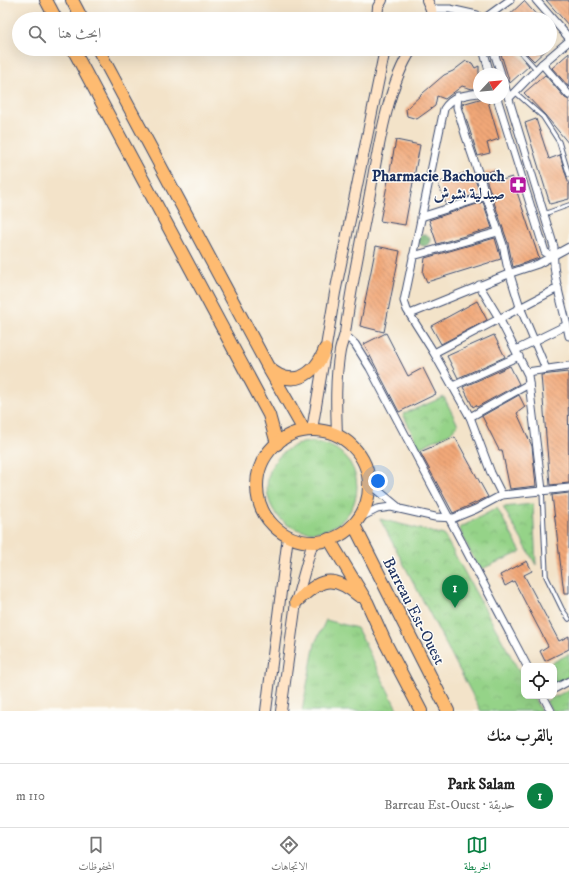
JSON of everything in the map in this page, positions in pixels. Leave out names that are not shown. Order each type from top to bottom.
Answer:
[{"type":"main road","points":[[46,0],[52,12]]},
{"type":"main road","points":[[72,0],[78,12]]},
{"type":"main road","points":[[76,56],[269,415],[277,444]]},
{"type":"main road","points":[[102,56],[268,367],[308,430]]},
{"type":"main road","points":[[268,367],[283,377],[300,378],[317,366],[325,349]]},
{"type":"main road","points":[[308,430],[320,430],[337,435],[357,451],[366,466],[369,483],[367,502],[356,521],[342,533],[329,539],[313,542],[288,536],[272,523],[262,506],[259,497],[258,477],[265,459],[277,444],[285,438],[308,430]]},
{"type":"main road","name":"Barreau Est-Ouest","points":[[356,521],[448,711]]},
{"type":"main road","points":[[329,539],[367,602],[386,644],[421,711]]},
{"type":"main road","points":[[296,602],[315,585],[330,580],[345,585],[367,602]]},
{"type":"street","points":[[378,12],[378,7],[382,0]]},
{"type":"street","points":[[536,0],[546,12]]},
{"type":"street","points":[[493,12],[508,1]]},
{"type":"street","points":[[430,9],[450,9],[459,12]]},
{"type":"street","points":[[557,24],[569,38]]},
{"type":"street","points":[[557,51],[569,41]]},
{"type":"street","points":[[308,430],[384,56]]},
{"type":"street","points":[[337,435],[337,381],[340,351],[345,335],[347,310],[379,146],[399,71],[408,56]]},
{"type":"street","points":[[484,56],[488,68]]},
{"type":"street","points":[[497,56],[500,68]]},
{"type":"street","points":[[552,56],[509,98],[554,247],[553,257],[558,288],[569,336]]},
{"type":"street","points":[[539,67],[569,95]]},
{"type":"street","points":[[473,94],[458,96],[447,103],[444,110],[404,301],[410,314],[470,417],[491,473],[502,495]]},
{"type":"street","points":[[458,96],[457,107],[487,196],[520,307],[546,369]]},
{"type":"street","points":[[498,104],[545,252],[553,257]]},
{"type":"street","points":[[421,217],[487,196]]},
{"type":"street","points":[[413,256],[498,232]]},
{"type":"street","points":[[410,314],[479,285],[553,257],[569,247]]},
{"type":"street","points":[[479,285],[499,318],[527,372],[542,490]]},
{"type":"street","points":[[434,353],[558,288]]},
{"type":"street","points":[[453,386],[518,353],[535,341],[567,325]]},
{"type":"street","points":[[345,335],[355,344],[370,368],[440,502],[450,517],[525,663]]},
{"type":"street","points":[[527,372],[569,366]]},
{"type":"street","points":[[470,417],[529,384]]},
{"type":"street","points":[[369,483],[400,508]]},
{"type":"street","points":[[356,521],[377,509],[400,508],[435,517],[454,518],[464,515],[502,495],[569,488]]},
{"type":"street","points":[[266,711],[288,536]]},
{"type":"street","points":[[281,711],[296,602],[313,542]]},
{"type":"street","points":[[557,687],[569,681]]},
{"type":"street","points":[[545,699],[551,711]]},
{"type":"lane","points":[[526,56],[539,67]]},
{"type":"lane","points":[[515,92],[543,116],[558,142],[569,175]]},
{"type":"lane","points":[[566,165],[569,169]]},
{"type":"lane","points":[[544,214],[569,205]]},
{"type":"lane","points":[[542,490],[546,576],[562,609],[569,619]]},
{"type":"green space","points":[[424,234],[428,236],[430,240],[428,244],[424,246],[420,244],[418,240],[420,236]]},
{"type":"green space","points":[[444,397],[458,425],[450,433],[419,448],[403,414]]},
{"type":"green space","points":[[312,442],[329,446],[344,455],[353,470],[357,487],[353,504],[344,519],[329,528],[312,532],[295,528],[280,519],[271,504],[267,487],[271,470],[280,455],[295,446]]},
{"type":"green space","points":[[533,504],[536,565],[503,507]]},
{"type":"green space","points":[[497,508],[521,552],[479,570],[459,528]]},
{"type":"green space","points":[[380,519],[444,535],[521,675],[521,699],[535,699],[541,711],[481,711]]},
{"type":"green space","points":[[326,620],[357,628],[398,711],[302,711],[315,643]]},
{"type":"green space","points":[[569,654],[569,677],[557,683],[557,663],[552,663]]},
{"type":"green space","points":[[569,690],[569,711],[552,711],[546,701],[550,699],[557,699],[557,696]]},
{"type":"building","points":[[546,0],[569,0],[569,26],[557,12]]},
{"type":"building","points":[[524,1],[534,12],[512,12]]},
{"type":"building","points":[[569,53],[569,87],[552,68]]},
{"type":"building","points":[[502,56],[521,56],[529,66],[510,83],[509,68],[505,68]]},
{"type":"building","points":[[529,56],[539,56],[534,61]]},
{"type":"building","points":[[466,61],[472,63],[475,68],[473,68],[473,89],[462,86],[445,99],[437,96],[435,106],[417,119],[407,116],[406,109],[444,75],[453,71]]},
{"type":"building","points":[[545,75],[565,98],[569,100],[569,144],[524,93]]},
{"type":"building","points":[[473,101],[473,104],[489,104],[499,139],[487,143],[490,153],[478,156],[462,104]]},
{"type":"building","points":[[536,119],[549,159],[560,155],[569,185],[569,199],[550,204],[525,123]]},
{"type":"building","points":[[396,140],[420,145],[405,225],[380,221]]},
{"type":"building","points":[[495,170],[499,181],[512,177],[539,258],[513,267],[508,243],[484,173]]},
{"type":"building","points":[[467,172],[469,178],[474,177],[480,193],[446,204],[438,183]]},
{"type":"building","points":[[483,202],[492,228],[437,244],[429,220]]},
{"type":"building","points":[[495,238],[501,259],[427,282],[423,273],[425,258]]},
{"type":"building","points":[[376,246],[400,251],[384,332],[360,326]]},
{"type":"building","points":[[477,301],[487,320],[441,344],[431,326]]},
{"type":"building","points":[[386,333],[408,376],[423,368],[436,394],[399,412],[364,344]]},
{"type":"building","points":[[494,335],[505,357],[458,378],[447,356]]},
{"type":"building","points":[[510,366],[519,384],[477,407],[476,405],[473,407],[463,387]]},
{"type":"building","points":[[568,372],[569,483],[550,485],[541,375]]},
{"type":"building","points":[[519,395],[525,407],[517,413],[532,446],[536,486],[510,489],[502,450],[499,450],[482,416]]},
{"type":"building","points":[[455,437],[488,497],[453,513],[420,452]]},
{"type":"building","points":[[569,493],[569,593],[564,593],[552,495]]},
{"type":"building","points":[[527,561],[532,571],[524,575],[559,641],[569,636],[569,649],[545,661],[540,651],[548,646],[514,581],[505,586],[500,575]]},
{"type":"place","name":"Pharmacie Bachouch صيدلية بشوش","points":[[518,185]]},
{"type":"place","name":"Park Salam","points":[[455,608]]}]
